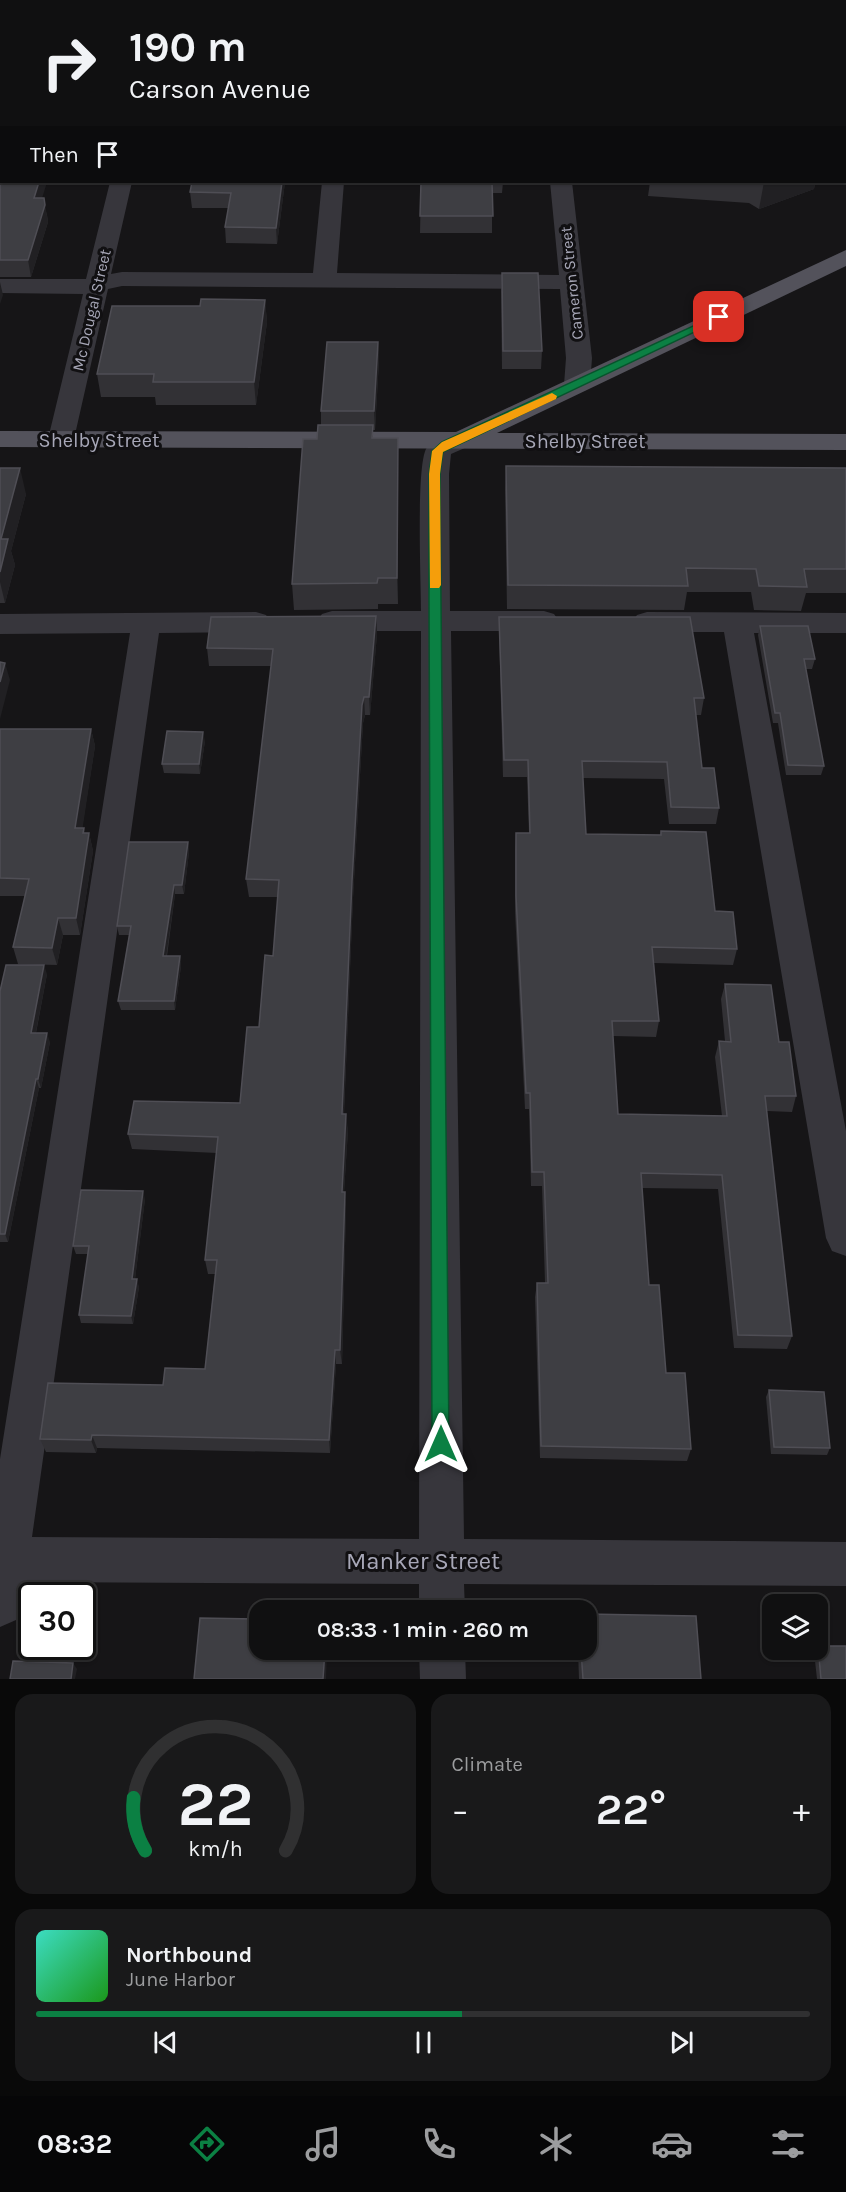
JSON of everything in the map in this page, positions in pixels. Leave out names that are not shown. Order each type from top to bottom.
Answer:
[{"type":"main road","points":[[459,441],[846,256]]},
{"type":"main road","name":"Shelby Street","points":[[0,439],[846,442]]},
{"type":"street","name":"Mc Dougal Street","points":[[61,439],[121,183]]},
{"type":"street","points":[[324,282],[333,183]]},
{"type":"street","name":"Cameron Street","points":[[561,183],[579,358],[577,385]]},
{"type":"street","points":[[0,286],[96,285],[122,279],[571,282]]},
{"type":"street","points":[[442,1600],[435,462],[438,451],[446,445],[459,441]]},
{"type":"street","points":[[0,624],[574,621]]},
{"type":"street","points":[[0,1604],[3,1559],[146,622]]},
{"type":"street","points":[[621,622],[846,622]]},
{"type":"street","points":[[737,622],[846,1238]]},
{"type":"street","name":"Manker Street","points":[[3,1559],[846,1564]]},
{"type":"street","points":[[442,1660],[443,1679]]},
{"type":"building","points":[[0,183],[39,183],[34,198],[44,198],[45,205],[28,260],[0,260]]},
{"type":"building","points":[[192,183],[282,183],[276,228],[225,227],[231,193],[190,192]]},
{"type":"building","points":[[421,183],[492,183],[493,216],[420,216]]},
{"type":"building","points":[[502,273],[538,273],[542,351],[503,351]]},
{"type":"building","points":[[201,299],[265,300],[254,382],[153,382],[154,374],[97,374],[112,306],[200,306]]},
{"type":"building","points":[[327,342],[378,342],[374,411],[321,411]]},
{"type":"building","points":[[318,425],[373,425],[372,438],[398,438],[397,578],[378,578],[377,583],[292,584],[303,439],[317,439]]},
{"type":"building","points":[[506,466],[846,468],[846,569],[804,569],[807,587],[759,586],[756,569],[686,568],[688,586],[508,585]]},
{"type":"building","points":[[0,468],[20,468],[1,539],[8,539],[0,572]]},
{"type":"building","points":[[376,616],[369,697],[364,697],[362,705],[342,1114],[346,1114],[342,1192],[345,1192],[340,1350],[335,1350],[329,1440],[92,1435],[91,1440],[40,1439],[48,1383],[163,1385],[165,1368],[205,1369],[217,1260],[205,1260],[218,1137],[128,1134],[134,1101],[240,1103],[247,1027],[259,1027],[265,955],[273,956],[279,880],[246,879],[273,649],[207,648],[211,617]]},
{"type":"building","points":[[499,617],[690,617],[704,698],[694,698],[702,768],[714,768],[719,808],[671,807],[667,762],[582,761],[586,834],[661,835],[661,831],[706,832],[715,911],[733,912],[737,949],[652,947],[659,1021],[612,1021],[618,1114],[727,1116],[719,1041],[731,1042],[725,984],[771,985],[779,1042],[789,1042],[796,1096],[765,1096],[792,1336],[738,1335],[722,1175],[641,1173],[649,1285],[659,1285],[666,1373],[685,1373],[691,1449],[541,1446],[537,1283],[548,1283],[544,1172],[532,1172],[530,1093],[526,1093],[516,896],[516,833],[530,833],[528,760],[504,760]]},
{"type":"building","points":[[760,626],[808,626],[815,659],[804,659],[824,766],[788,765],[780,713],[775,713]]},
{"type":"building","points":[[0,662],[5,663],[0,682]]},
{"type":"building","points":[[0,729],[91,729],[75,828],[84,828],[83,833],[89,833],[76,918],[58,918],[52,948],[13,947],[29,879],[0,878]]},
{"type":"building","points":[[167,731],[203,732],[199,764],[162,764]]},
{"type":"building","points":[[129,842],[188,842],[182,885],[174,885],[163,956],[180,956],[174,1001],[118,1001],[131,926],[117,926]]},
{"type":"building","points":[[6,965],[44,965],[31,1033],[47,1033],[5,1234],[0,1234],[0,991]]},
{"type":"building","points":[[81,1190],[143,1191],[132,1279],[137,1279],[131,1316],[79,1315],[89,1246],[73,1246]]},
{"type":"building","points":[[769,1390],[824,1392],[830,1448],[774,1447]]},
{"type":"building","points":[[597,1614],[696,1616],[701,1679],[583,1679],[582,1660],[597,1660]]},
{"type":"building","points":[[200,1618],[249,1619],[249,1660],[324,1660],[323,1679],[194,1679]]},
{"type":"building","points":[[828,1646],[846,1646],[846,1679],[821,1679],[819,1660],[828,1660]]},
{"type":"building","points":[[13,1661],[73,1663],[71,1679],[10,1679]]},
{"type":"slow traffic","points":[[435,585],[435,462],[438,451],[446,445],[459,441],[552,396]]},
{"type":"route","points":[[441,1444],[435,462],[438,451],[446,445],[459,441],[719,317]]}]
